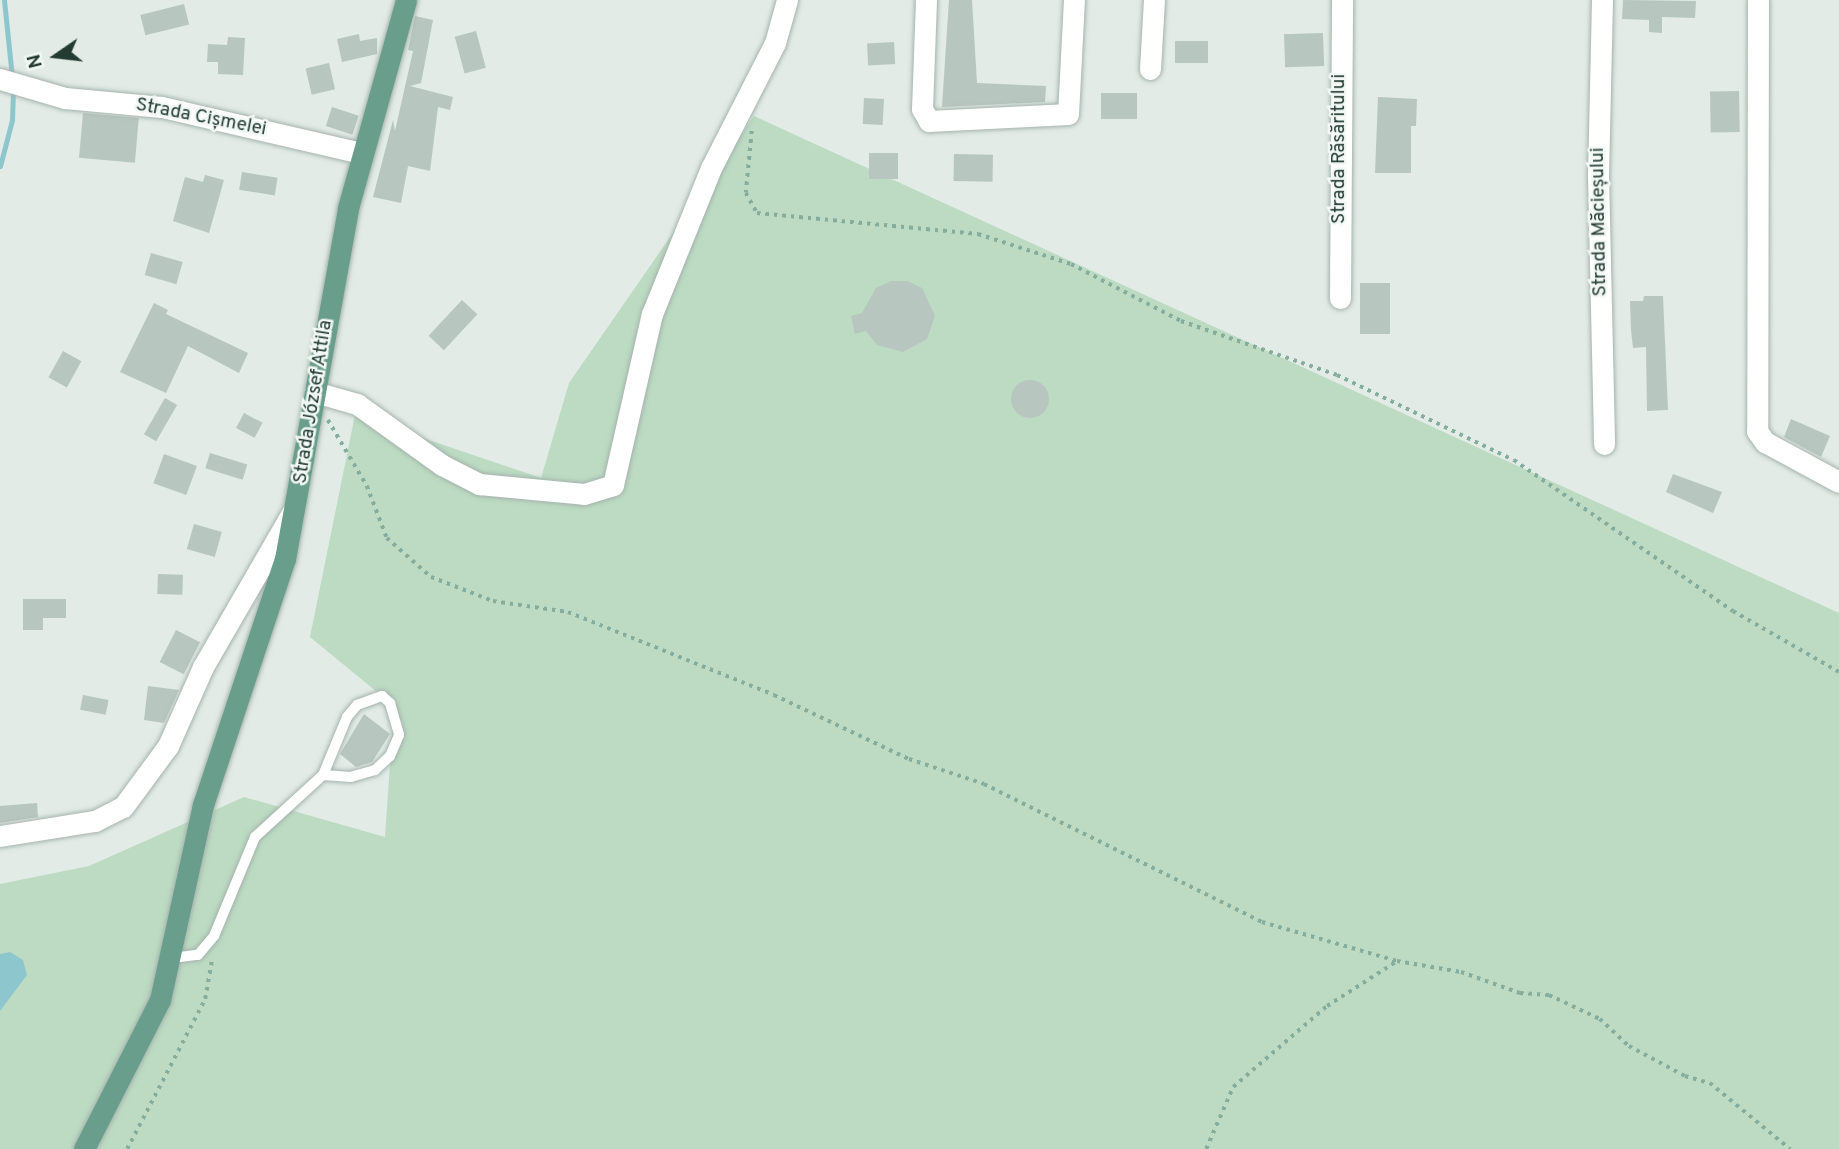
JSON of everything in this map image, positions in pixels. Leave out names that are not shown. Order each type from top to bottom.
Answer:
[{"type":"main road","name":"Strada József Attila","points":[[299,502],[315,392],[361,153],[406,0]]},
{"type":"main road","points":[[84,1149],[150,1021],[172,958],[203,806],[276,591],[299,502]]},
{"type":"street","points":[[315,392],[357,404],[442,465],[479,484],[584,494],[613,485],[652,314],[711,168],[775,43],[787,0]]},
{"type":"street","points":[[926,0],[922,108],[929,121],[1068,114],[1074,0]]},
{"type":"street","points":[[1150,69],[1154,0]]},
{"type":"street","name":"Strada Răsăritului","points":[[1340,298],[1342,0]]},
{"type":"street","name":"Strada Măcieșului","points":[[1602,0],[1598,175],[1604,444]]},
{"type":"street","points":[[1758,0],[1757,431],[1765,442],[1839,482]]},
{"type":"street","name":"Strada Cișmelei","points":[[8,81],[65,98],[162,107],[361,153]]},
{"type":"street","name":"Strada József Attila","points":[[0,836],[96,821],[123,807],[168,746],[203,667],[299,502]]},
{"type":"lane","points":[[172,958],[198,955],[214,936],[255,837],[323,775],[347,717],[357,705],[382,696],[390,703],[399,735],[390,756],[375,770],[351,777],[323,775]]},
{"type":"path","points":[[753,129],[746,193],[757,213],[978,234],[1071,264],[1181,321],[1336,375],[1514,460],[1733,611],[1839,672]]},
{"type":"path","points":[[315,392],[361,474],[387,538],[431,577],[493,601],[568,612],[785,700],[909,759],[984,785],[1225,907],[1292,932],[1365,948],[1397,961],[1461,972],[1520,993],[1549,995],[1600,1019],[1629,1046],[1685,1076],[1710,1083],[1790,1149]]},
{"type":"path","points":[[127,1149],[205,999],[214,936]]},
{"type":"path","points":[[1206,1149],[1233,1087],[1326,1006],[1397,961]]},
{"type":"green space","points":[[754,116],[1839,613],[1839,1149],[0,1149],[0,884],[89,866],[244,797],[385,837],[394,706],[310,637],[355,415],[541,478],[569,383]]},
{"type":"water","points":[[10,952],[23,960],[27,975],[0,1011],[0,954]]},
{"type":"building","points":[[949,0],[972,0],[977,83],[1046,86],[1045,102],[942,107]]},
{"type":"building","points":[[1623,0],[1696,1],[1695,18],[1662,17],[1662,33],[1649,32],[1649,20],[1622,19]]},
{"type":"building","points":[[184,4],[189,24],[145,35],[140,15]]},
{"type":"building","points":[[415,16],[433,20],[421,83],[410,86],[453,97],[450,110],[438,107],[430,171],[408,166],[401,203],[373,197],[393,120],[395,131],[413,51],[408,50]]},
{"type":"building","points":[[476,31],[486,68],[465,73],[455,37]]},
{"type":"building","points":[[1323,33],[1324,66],[1285,67],[1284,34]]},
{"type":"building","points":[[359,34],[360,41],[377,38],[377,54],[342,62],[337,39]]},
{"type":"building","points":[[228,37],[245,38],[243,75],[218,74],[218,62],[207,62],[208,44],[227,45]]},
{"type":"building","points":[[1175,41],[1208,41],[1208,63],[1175,63]]},
{"type":"building","points":[[894,42],[895,64],[868,65],[867,43]]},
{"type":"building","points":[[329,63],[335,89],[312,95],[306,68]]},
{"type":"building","points":[[1739,91],[1740,132],[1711,132],[1710,92]]},
{"type":"building","points":[[1101,93],[1137,93],[1137,119],[1101,119]]},
{"type":"building","points":[[1378,97],[1417,99],[1416,126],[1411,126],[1411,173],[1375,173]]},
{"type":"building","points":[[864,98],[884,99],[883,125],[863,124]]},
{"type":"building","points":[[332,107],[359,116],[352,135],[326,126]]},
{"type":"building","points":[[83,113],[139,118],[135,163],[79,158]]},
{"type":"building","points":[[869,153],[898,153],[898,179],[869,179]]},
{"type":"building","points":[[954,154],[993,155],[993,182],[954,181]]},
{"type":"building","points":[[242,172],[278,178],[275,195],[239,190]]},
{"type":"building","points":[[205,175],[224,180],[209,233],[173,221],[185,177],[203,182]]},
{"type":"building","points":[[151,253],[183,262],[176,284],[145,275]]},
{"type":"building","points":[[891,281],[907,281],[922,288],[935,316],[927,339],[903,352],[877,345],[866,331],[855,334],[851,316],[862,313],[876,288]]},
{"type":"building","points":[[1360,283],[1390,283],[1390,334],[1360,334]]},
{"type":"building","points":[[1644,296],[1663,296],[1668,410],[1647,411],[1646,347],[1633,348],[1630,301],[1643,301]]},
{"type":"building","points":[[462,300],[477,314],[444,350],[429,336]]},
{"type":"building","points":[[154,303],[168,310],[166,314],[248,353],[239,373],[188,346],[166,393],[120,372]]},
{"type":"building","points":[[63,351],[81,361],[67,387],[48,377]]},
{"type":"building","points":[[1030,380],[1044,385],[1049,399],[1044,413],[1030,418],[1016,413],[1011,399],[1016,385]]},
{"type":"building","points":[[165,398],[177,405],[156,441],[144,434]]},
{"type":"building","points":[[244,413],[263,423],[255,438],[236,428]]},
{"type":"building","points":[[1791,419],[1830,436],[1821,457],[1784,437]]},
{"type":"building","points":[[210,453],[247,464],[243,480],[205,468]]},
{"type":"building","points":[[164,454],[197,466],[186,495],[153,483]]},
{"type":"building","points":[[1673,474],[1722,492],[1713,513],[1666,492]]},
{"type":"building","points":[[194,524],[222,532],[215,557],[187,549]]},
{"type":"building","points":[[158,574],[183,575],[182,595],[157,594]]},
{"type":"building","points":[[23,599],[66,599],[66,618],[43,618],[43,630],[23,630]]},
{"type":"building","points":[[176,630],[200,642],[184,674],[160,662]]},
{"type":"building","points":[[148,686],[179,690],[164,723],[144,720]]},
{"type":"building","points":[[83,695],[109,700],[106,715],[80,710]]},
{"type":"building","points":[[364,714],[390,734],[372,762],[356,767],[340,754]]},
{"type":"building","points":[[37,803],[38,817],[0,823],[0,806]]},
{"type":"waterway","points":[[4,0],[12,77]]},
{"type":"waterway","points":[[0,166],[12,120],[13,87]]}]
